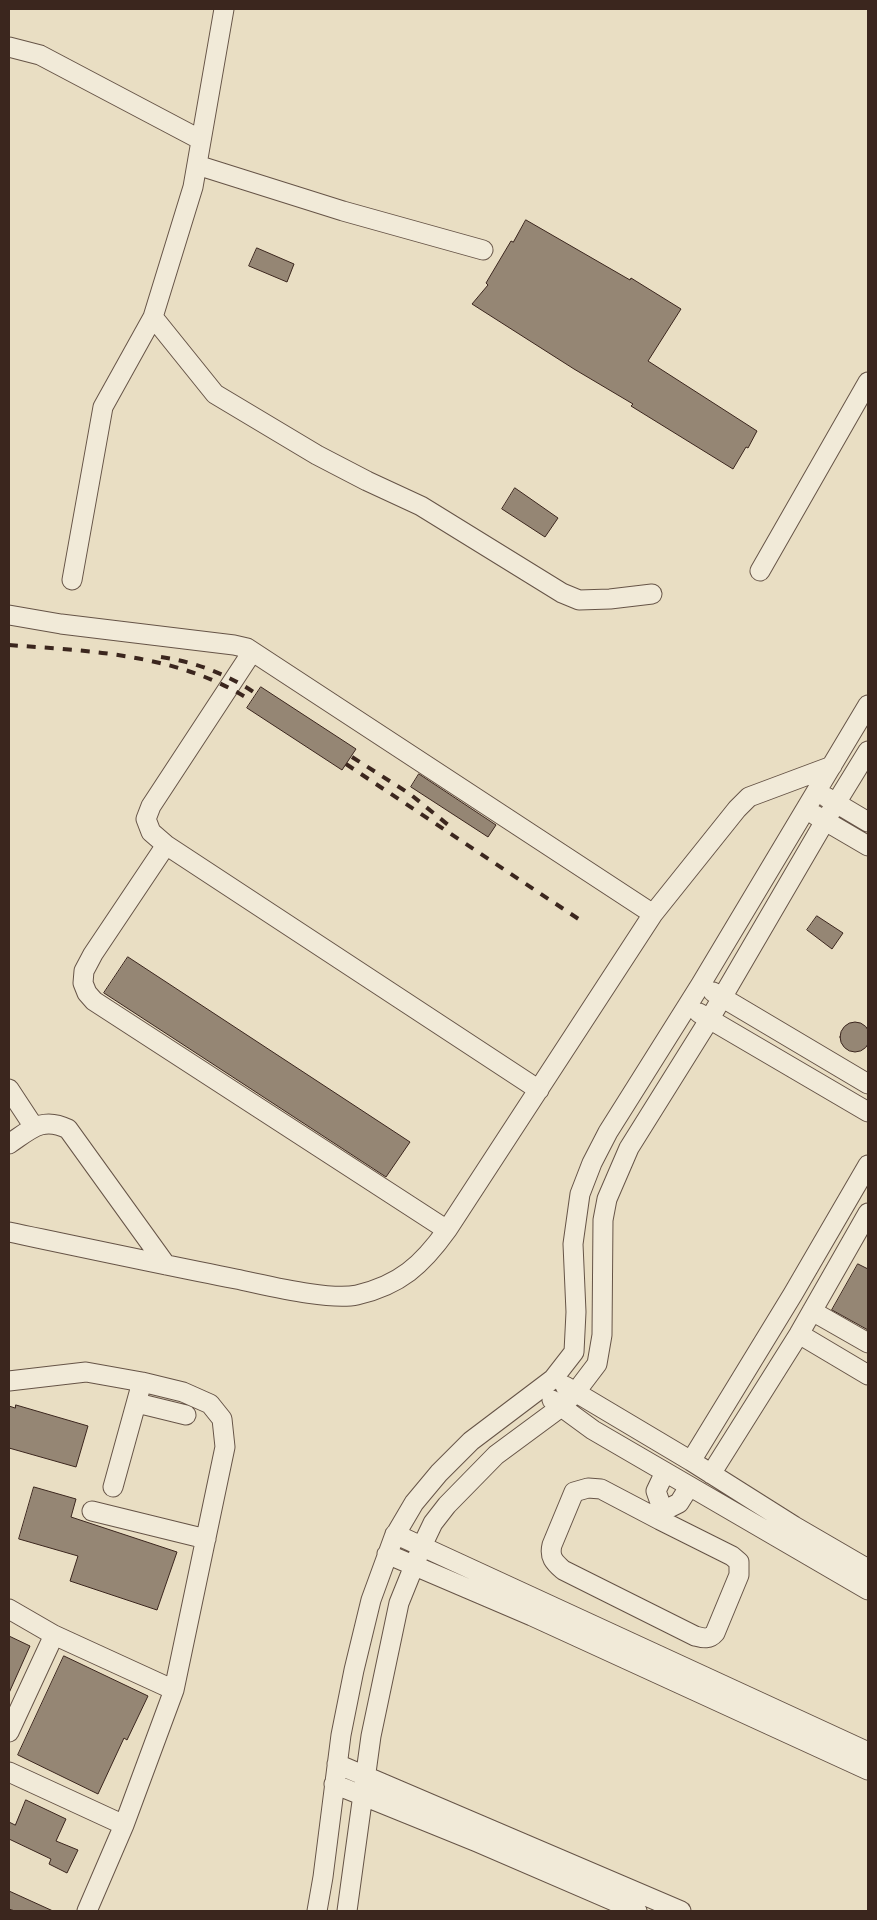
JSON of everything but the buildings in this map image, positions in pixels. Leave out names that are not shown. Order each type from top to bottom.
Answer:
[{"type":"street","points":[[72,580],[103,407],[153,317],[193,187],[224,9]]},
{"type":"street","points":[[9,47],[40,55],[201,140]]},
{"type":"street","points":[[197,164],[344,211],[484,250]]},
{"type":"street","points":[[153,317],[215,394],[317,455],[421,506],[562,593],[579,600],[610,599],[652,594]]},
{"type":"street","points":[[760,571],[868,382]]},
{"type":"street","points":[[9,615],[61,624],[234,645],[252,652],[653,914]]},
{"type":"street","points":[[252,652],[156,798],[146,816],[146,822],[151,832],[166,845],[539,1090]]},
{"type":"street","points":[[317,1911],[324,1877],[337,1764],[356,1662],[371,1600],[395,1534],[414,1503],[471,1441],[546,1384],[574,1352],[576,1312],[573,1244],[580,1194],[592,1163],[608,1132],[701,984],[868,705]]},
{"type":"street","points":[[347,1911],[365,1774],[399,1603],[422,1546],[433,1523],[447,1505],[496,1456],[561,1407],[575,1393],[597,1364],[602,1335],[603,1220],[607,1199],[629,1148],[709,1020],[868,751]]},
{"type":"street","points":[[9,1232],[328,1296],[354,1296],[381,1288],[403,1277],[420,1263],[447,1230],[653,914],[737,809],[748,797],[832,766]]},
{"type":"street","points":[[816,792],[868,822]]},
{"type":"street","points":[[805,809],[868,846]]},
{"type":"street","points":[[166,845],[92,954],[83,977],[87,993],[94,1001],[447,1230]]},
{"type":"street","points":[[701,984],[868,1084]]},
{"type":"street","points":[[688,1004],[709,1020],[868,1112]]},
{"type":"street","points":[[9,1089],[34,1127]]},
{"type":"street","points":[[9,1144],[34,1127],[42,1124],[52,1124],[68,1129],[166,1265]]},
{"type":"street","points":[[691,1461],[793,1294],[868,1165]]},
{"type":"street","points":[[711,1474],[812,1311],[868,1213]]},
{"type":"street","points":[[812,1311],[868,1343]]},
{"type":"street","points":[[798,1334],[868,1375]]},
{"type":"street","points":[[9,1381],[86,1372],[142,1382],[183,1392],[210,1404],[222,1419],[225,1447],[174,1690],[124,1825],[87,1911]]},
{"type":"street","points":[[113,1487],[142,1382]]},
{"type":"street","points":[[546,1384],[575,1393],[868,1569]]},
{"type":"street","points":[[546,1384],[561,1407],[593,1430],[868,1590]]},
{"type":"street","points":[[137,1403],[186,1415]]},
{"type":"street","points":[[661,1515],[601,1489],[588,1488],[574,1492],[550,1554],[563,1570],[695,1636],[705,1639],[711,1638],[715,1634],[739,1576],[739,1562],[732,1556],[661,1515],[656,1491],[665,1472]]},
{"type":"street","points":[[661,1515],[679,1503],[690,1487]]},
{"type":"street","points":[[92,1511],[206,1540]]},
{"type":"street","points":[[395,1534],[868,1752]]},
{"type":"street","points":[[388,1554],[541,1620],[868,1770]]},
{"type":"street","points":[[9,1609],[54,1635],[174,1690]]},
{"type":"street","points":[[9,1732],[54,1635]]},
{"type":"street","points":[[337,1764],[365,1774],[681,1911]]},
{"type":"street","points":[[9,1772],[124,1825]]},
{"type":"street","points":[[334,1784],[477,1842],[637,1911]]},
{"type":"railway","points":[[9,645],[102,653],[164,664],[194,673],[223,685],[250,700]]},
{"type":"railway","points":[[161,657],[186,662],[210,670],[233,680],[255,693]]},
{"type":"railway","points":[[352,757],[410,794],[452,828]]},
{"type":"railway","points":[[346,764],[583,922]]}]
